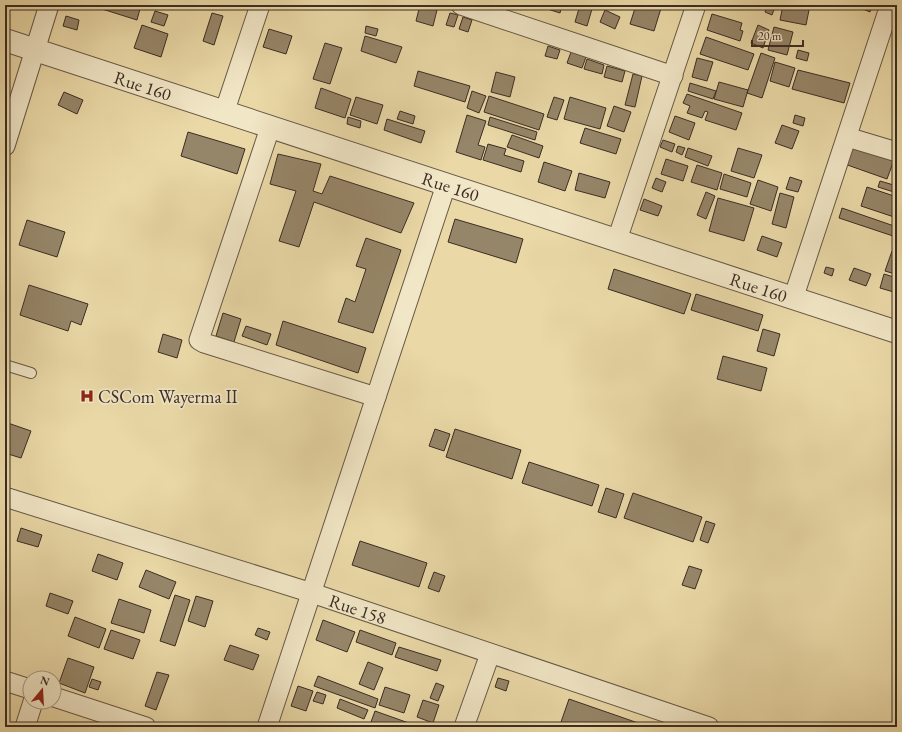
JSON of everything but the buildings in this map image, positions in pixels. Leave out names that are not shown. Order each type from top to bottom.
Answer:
[{"type":"street","points":[[5,146],[49,5]]},
{"type":"street","points":[[224,113],[260,5]]},
{"type":"street","points":[[461,5],[486,9],[673,76]]},
{"type":"street","points":[[617,240],[696,5]]},
{"type":"street","points":[[793,299],[890,5]]},
{"type":"street","name":"Rue 160","points":[[5,40],[224,113],[897,332]]},
{"type":"street","points":[[270,128],[199,340],[204,343],[376,398]]},
{"type":"street","points":[[847,137],[897,152]]},
{"type":"street","points":[[267,727],[446,185]]},
{"type":"street","name":"Rue 158","points":[[5,497],[312,594],[709,727]]},
{"type":"street","points":[[464,727],[490,654]]},
{"type":"street","points":[[5,681],[22,687]]},
{"type":"street","points":[[62,700],[146,727]]},
{"type":"street","points":[[25,727],[30,710]]},
{"type":"lane","points":[[5,365],[30,373]]},
{"type":"place","name":"CSCom Wayerma II","points":[[87,396]]}]
